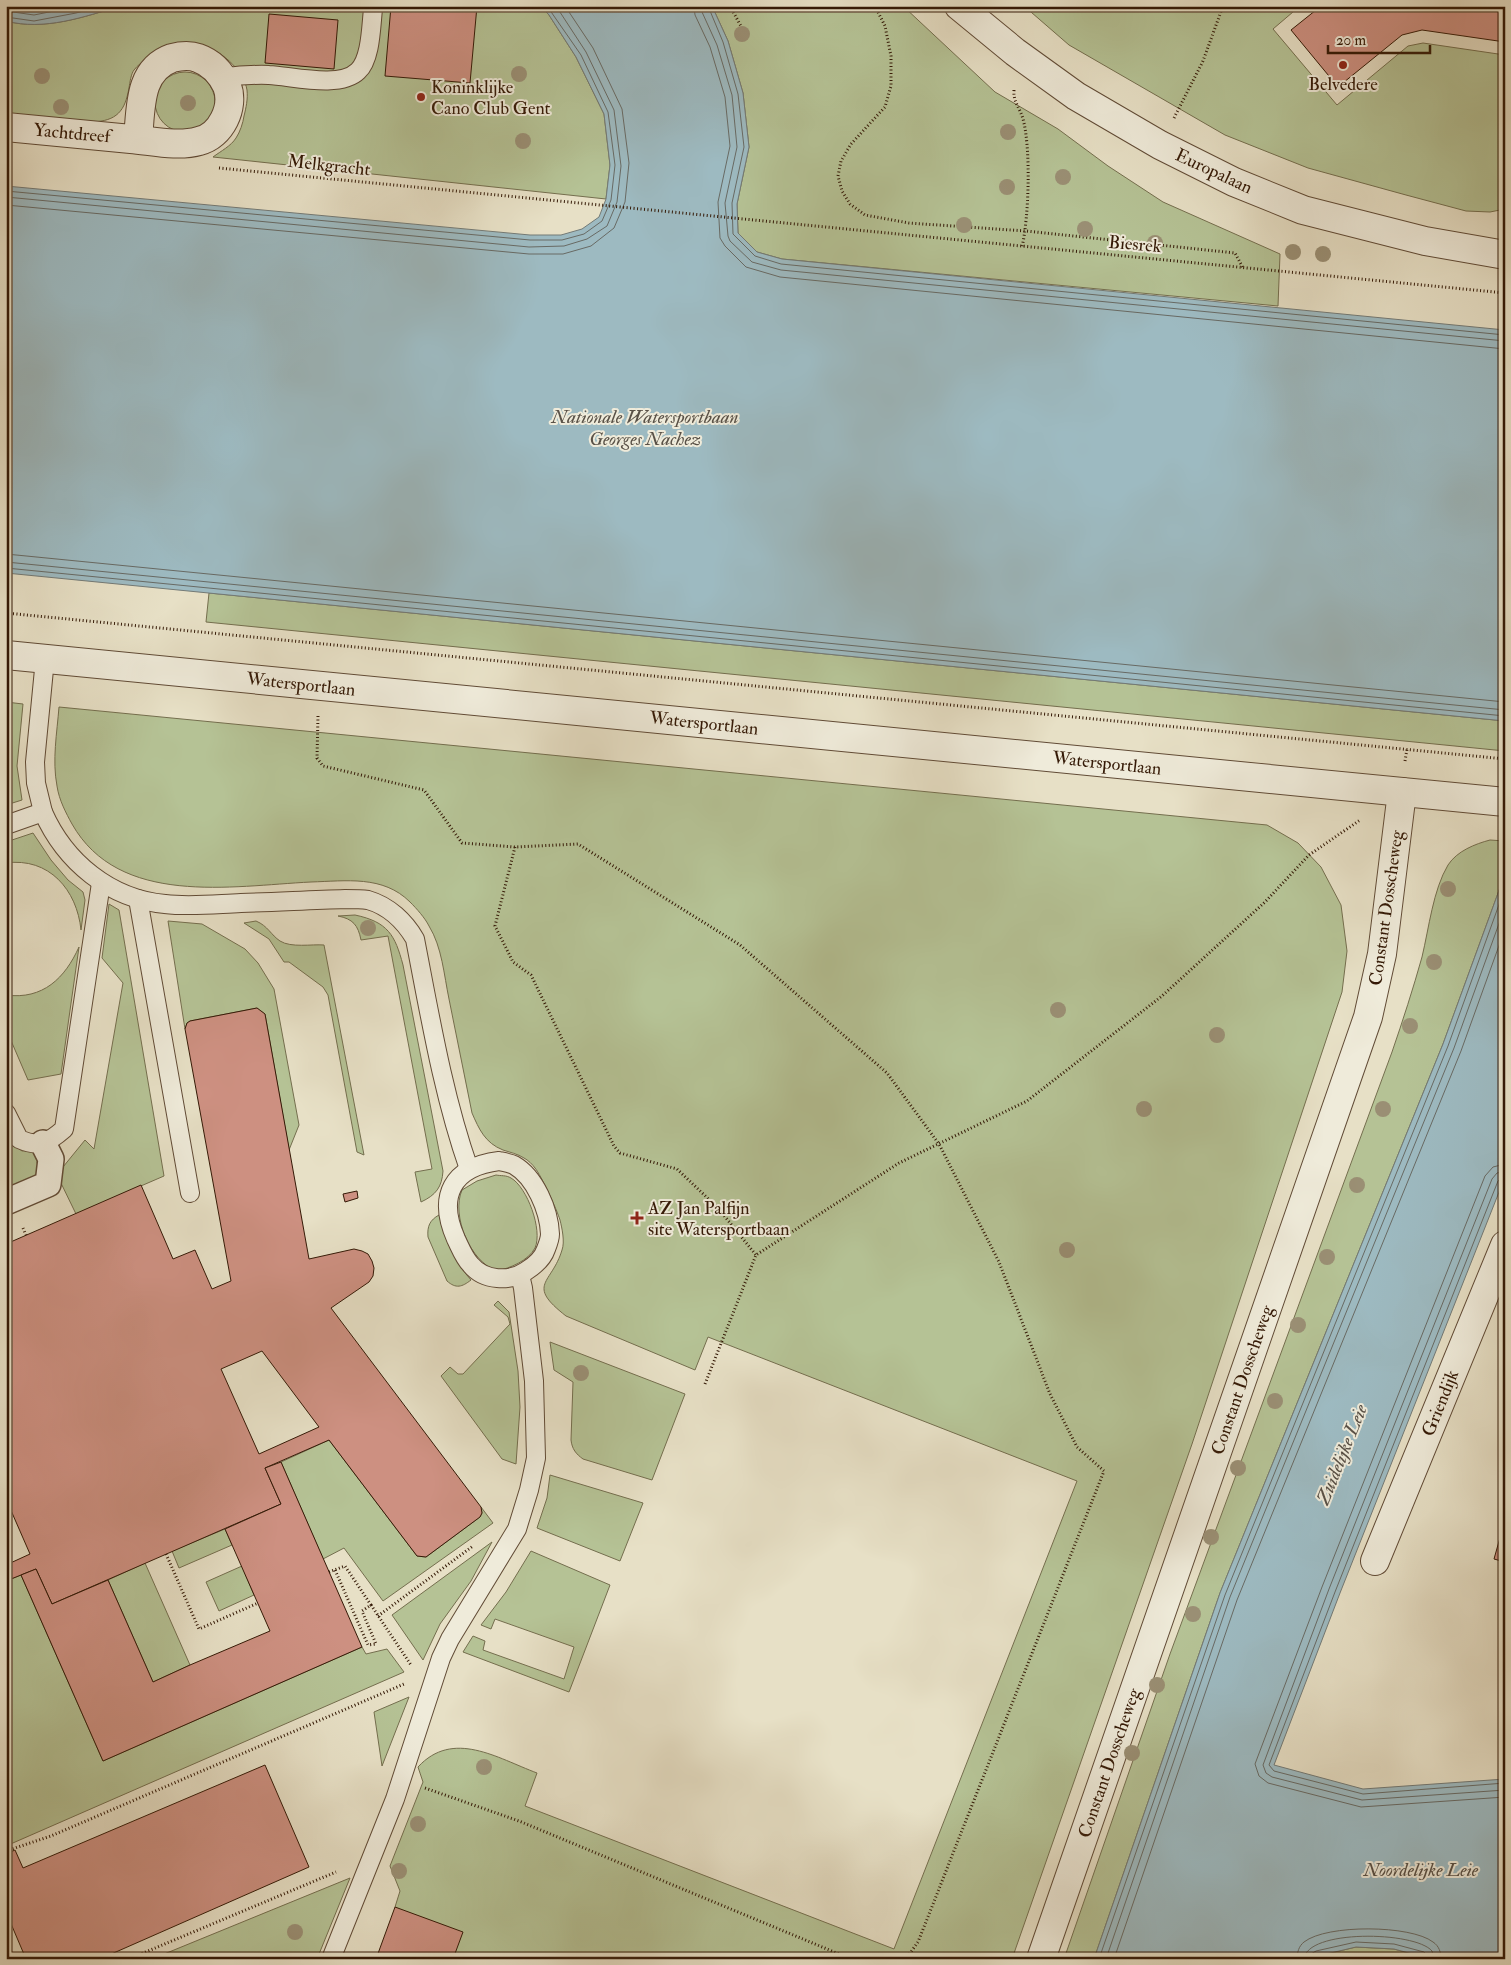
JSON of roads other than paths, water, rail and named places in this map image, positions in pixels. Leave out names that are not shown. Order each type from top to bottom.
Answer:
[{"type":"street","name":"Europalaan","points":[[959,6],[1015,52],[1076,96],[1160,145],[1234,182],[1303,210],[1425,241],[1505,255]]},
{"type":"street","points":[[138,139],[143,88],[150,73],[163,62],[179,56],[196,57],[212,64],[223,77]]},
{"type":"street","name":"Yachtdreef","points":[[6,127],[186,144],[202,141],[215,132],[224,121],[229,106],[228,91],[223,77]]},
{"type":"street","name":"Watersportlaan","points":[[6,655],[1505,802]]},
{"type":"street","name":"Constant Dosscheweg","points":[[1041,1959],[1368,1017],[1382,954],[1402,792]]},
{"type":"street","points":[[6,1202],[48,1184],[51,1159],[43,1143]]},
{"type":"street","name":"Griendijk","points":[[1375,1560],[1505,1245]]},
{"type":"lane","points":[[223,77],[267,75],[333,81],[349,78],[359,71],[366,58],[373,9]]},
{"type":"lane","points":[[45,658],[35,762],[36,783],[43,812],[51,830],[70,856],[100,883],[138,900],[192,905],[345,899],[368,900],[391,910],[409,929],[415,940],[434,1033],[459,1139],[469,1169]]},
{"type":"lane","points":[[6,825],[43,812]]},
{"type":"lane","points":[[6,1114],[19,1139],[31,1145],[43,1143],[54,1138],[64,1129],[100,883]]},
{"type":"lane","points":[[138,900],[190,1193]]},
{"type":"lane","points":[[499,1161],[513,1164],[528,1176],[540,1198],[548,1221],[550,1236],[545,1252],[533,1266],[520,1275],[499,1279],[485,1276],[471,1266],[450,1226],[447,1208],[449,1193],[456,1179],[469,1169],[484,1163],[499,1161]]},
{"type":"lane","points":[[331,1959],[395,1799],[435,1673],[450,1639],[517,1529],[530,1490],[537,1446],[536,1418],[534,1381],[520,1275]]},
{"type":"water","points":[[6,6],[120,6],[49,24],[20,24],[6,21]]},
{"type":"water","name":"Nationale Watersportbaan Georges Nachez","points":[[541,6],[712,6],[728,41],[743,93],[749,147],[737,204],[738,233],[757,252],[782,259],[1505,330],[1505,721],[6,573],[6,186],[530,235],[561,235],[582,229],[599,217],[606,199],[610,165],[604,114],[576,57],[549,15]]},
{"type":"water","points":[[1505,874],[1505,1177],[1274,1765],[1363,1789],[1505,1779],[1505,1959],[1431,1959],[1394,1949],[1356,1947],[1312,1959],[1094,1959],[1220,1593],[1443,1044]]},
{"type":"place","name":"Belvedere","points":[[1343,65]]},
{"type":"place","name":"Koninklijke Cano Club Gent","points":[[421,97]]},
{"type":"place","name":"AZ Jan Palfijn site Watersportbaan","points":[[637,1218]]},
{"type":"water label","name":"Zuidelijke Leie","points":[[1341,1454]]},
{"type":"water label","name":"Noordelijke Leie","points":[[1421,1869]]}]
